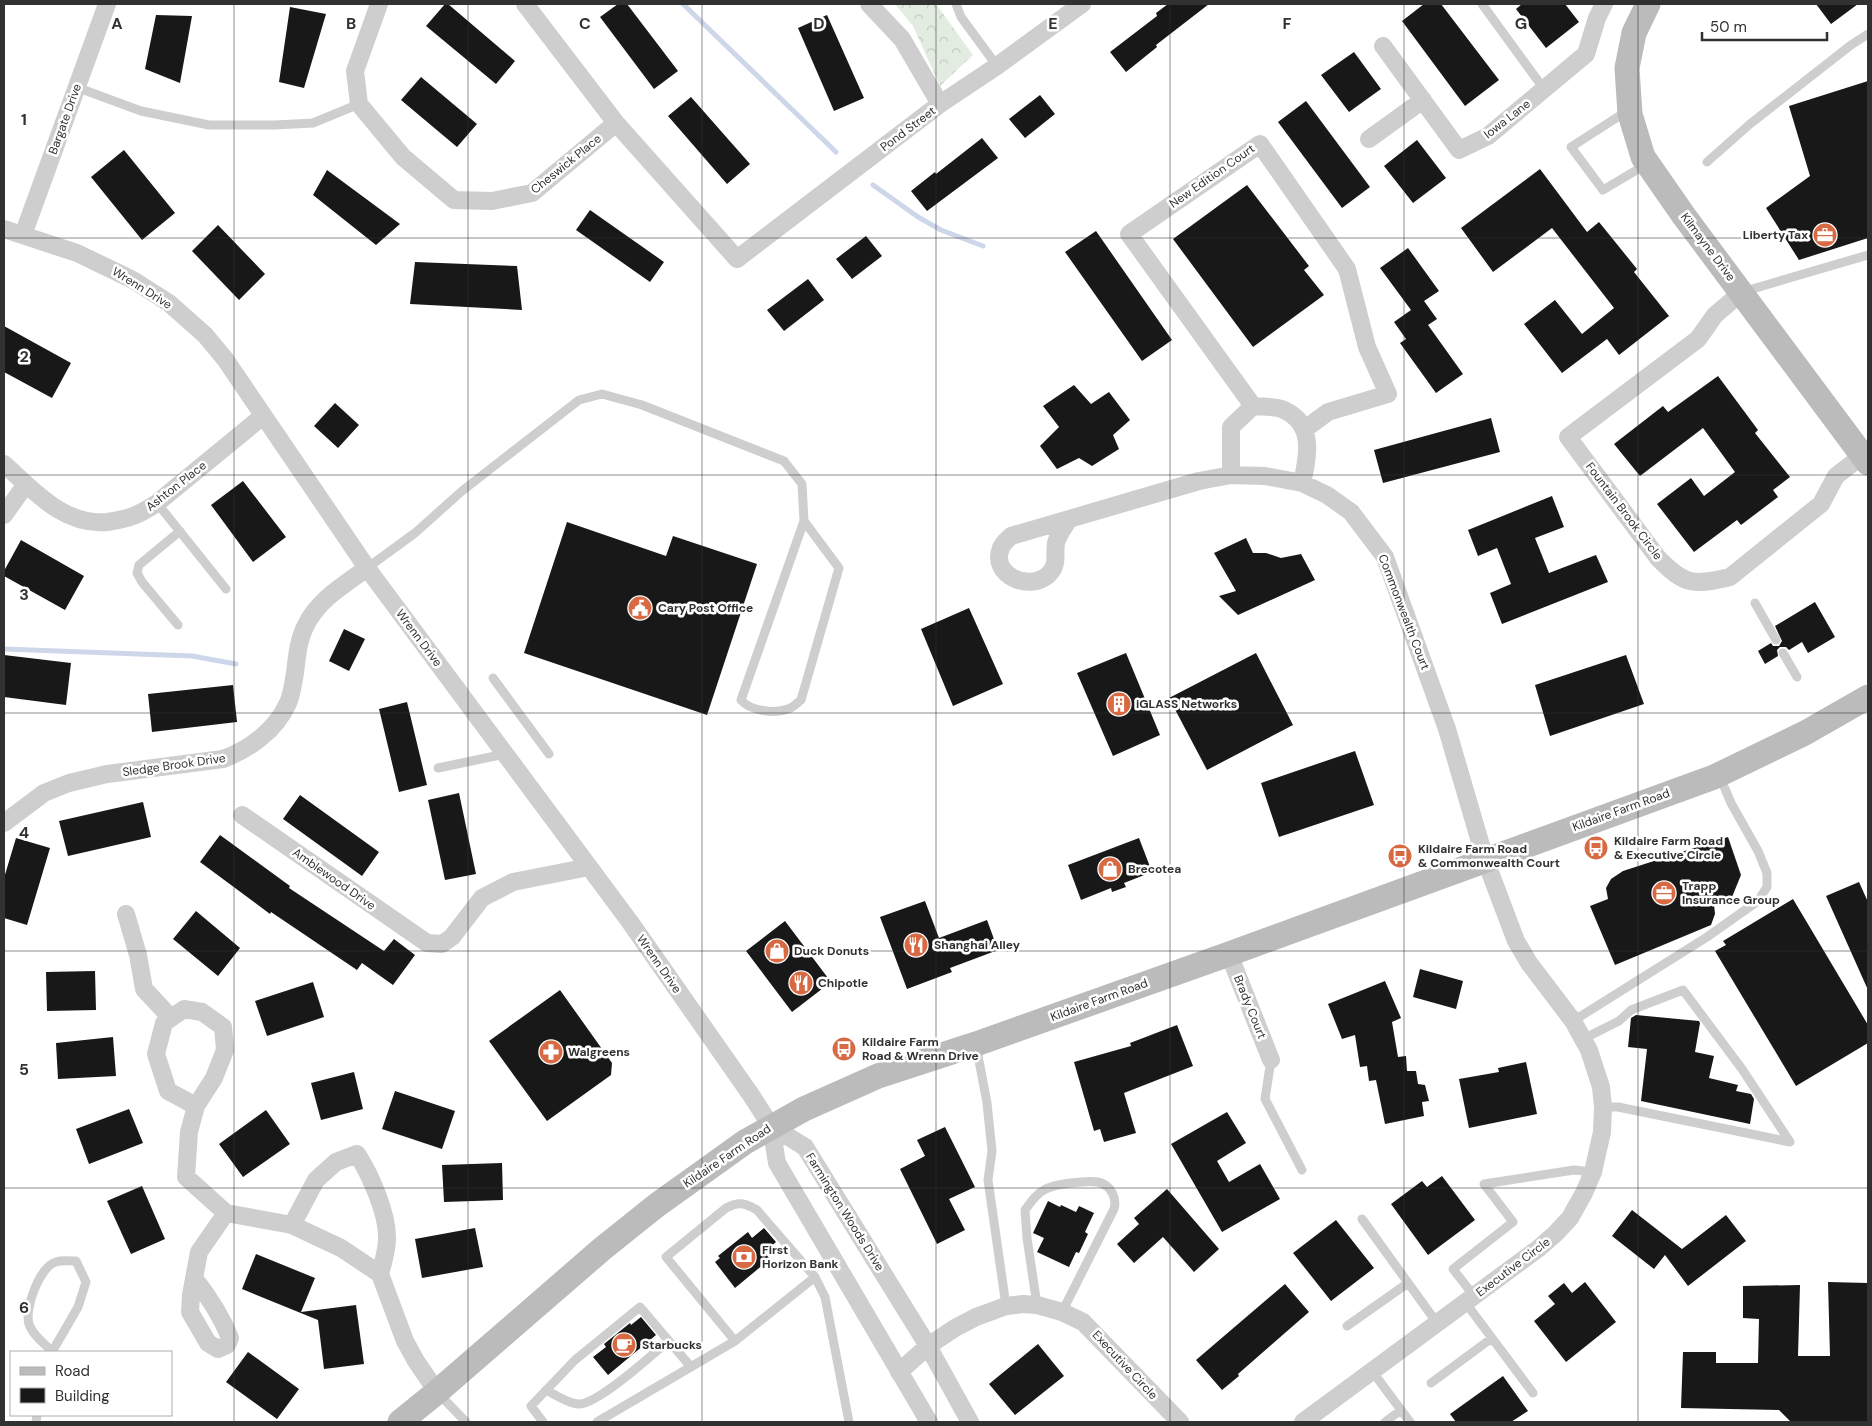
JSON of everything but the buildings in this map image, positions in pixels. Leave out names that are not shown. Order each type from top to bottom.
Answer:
[{"type":"main road","name":"Kilmayne Drive","points":[[1648,4],[1634,33],[1626,68],[1629,110],[1635,136],[1648,164],[1684,216],[1865,459]]},
{"type":"main road","name":"Kildaire Farm Road","points":[[400,1422],[602,1249],[657,1205],[718,1160],[771,1126],[804,1109],[878,1076],[976,1044],[1229,954],[1719,774],[1805,733],[1868,697]]},
{"type":"street","name":"Bargate Drive","points":[[23,235],[107,4]]},
{"type":"street","points":[[359,104],[355,71],[379,4]]},
{"type":"street","points":[[525,4],[616,123]]},
{"type":"street","points":[[869,4],[902,39],[940,104]]},
{"type":"street","name":"Pond Street","points":[[616,123],[736,260],[940,104],[997,66],[1082,4]]},
{"type":"street","name":"Iowa Lane","points":[[1383,46],[1459,150],[1488,136],[1586,54],[1603,4]]},
{"type":"street","points":[[1369,139],[1423,100]]},
{"type":"street","name":"Cheswick Place","points":[[359,104],[403,158],[454,200],[492,201],[532,194],[616,123]]},
{"type":"street","name":"New Edition Court","points":[[1253,406],[1129,234],[1260,144],[1347,269],[1367,347],[1388,394],[1328,412],[1305,429]]},
{"type":"street","name":"Wrenn Drive","points":[[4,229],[76,252],[128,277],[169,303],[205,335],[225,359],[367,568],[589,867],[771,1126]]},
{"type":"street","name":"Fountain Brook Circle","points":[[1742,292],[1715,315],[1698,339],[1568,437],[1658,558],[1673,574],[1690,582],[1711,581],[1730,576],[1821,504],[1836,476],[1865,459]]},
{"type":"street","points":[[1231,476],[1231,428],[1253,406],[1284,409],[1305,429],[1308,444],[1302,483]]},
{"type":"street","name":"Ashton Place","points":[[4,464],[60,512],[72,518],[88,522],[127,519],[140,515],[156,503],[263,416]]},
{"type":"street","name":"Commonwealth Court","points":[[1069,519],[1199,482],[1231,476],[1265,476],[1302,483],[1327,496],[1351,512],[1385,556],[1447,728],[1485,859]]},
{"type":"street","points":[[4,515],[26,484]]},
{"type":"street","name":"Sledge Brook Drive","points":[[4,822],[44,793],[69,783],[107,774],[223,759],[239,753],[258,740],[278,722],[289,703],[298,645],[304,627],[312,613],[323,601],[367,568]]},
{"type":"street","name":"Amblewood Drive","points":[[242,815],[427,943],[442,944],[452,937],[482,898],[513,882],[589,867]]},
{"type":"street","name":"Executive Circle","points":[[1303,1422],[1539,1248],[1570,1218],[1593,1172],[1602,1132],[1603,1107],[1601,1087],[1596,1068],[1573,1021],[1529,963],[1516,941],[1485,859]]},
{"type":"street","points":[[126,914],[138,955],[144,989],[171,1018]]},
{"type":"street","name":"Brady Court","points":[[1229,954],[1271,1060]]},
{"type":"street","points":[[196,1106],[168,1091],[156,1054],[164,1023],[184,1009],[202,1012],[223,1027],[225,1050],[214,1078],[196,1106],[189,1132],[186,1177],[226,1213],[292,1225],[341,1248],[380,1274]]},
{"type":"street","points":[[771,1126],[777,1163],[929,1422]]},
{"type":"street","name":"Farmington Woods Drive","points":[[771,1126],[805,1147],[928,1346],[970,1422]]},
{"type":"street","points":[[292,1225],[316,1180],[336,1162],[357,1154],[364,1164],[381,1204],[387,1238],[380,1274],[405,1341],[437,1392]]},
{"type":"street","points":[[194,1278],[200,1252],[226,1213]]},
{"type":"street","name":"Executive Circle","points":[[899,1372],[928,1346],[976,1317],[1006,1306],[1023,1304],[1037,1306],[1062,1312],[1083,1322],[1094,1331],[1180,1422]]},
{"type":"lane","points":[[956,4],[961,17],[997,66]]},
{"type":"lane","points":[[1482,4],[1544,89]]},
{"type":"lane","points":[[1707,162],[1750,124],[1851,45],[1868,34]]},
{"type":"lane","points":[[76,87],[141,111],[209,125],[275,126],[313,123],[359,104]]},
{"type":"lane","points":[[1629,110],[1570,147],[1603,190],[1648,164]]},
{"type":"lane","points":[[1742,292],[1868,254]]},
{"type":"lane","points":[[367,568],[415,533],[462,491],[580,400],[602,394],[642,405],[784,461],[802,484],[804,521],[741,700],[745,705],[773,712],[790,709],[801,700],[839,568],[804,521]]},
{"type":"lane","points":[[156,503],[226,589]]},
{"type":"lane","points":[[178,625],[142,582],[137,573],[138,565],[180,531]]},
{"type":"lane","points":[[1755,603],[1776,640]]},
{"type":"lane","points":[[1783,653],[1797,677]]},
{"type":"lane","points":[[493,678],[549,754]]},
{"type":"lane","points":[[438,768],[505,754]]},
{"type":"lane","points":[[1573,1021],[1707,937],[1758,901],[1768,887],[1767,873],[1764,866],[1731,803],[1719,774]]},
{"type":"lane","points":[[1583,1039],[1619,1021],[1631,1010],[1683,990],[1742,1069],[1790,1142],[1618,1107],[1603,1107]]},
{"type":"lane","points":[[976,1044],[992,1151],[988,1180],[1006,1306]]},
{"type":"lane","points":[[1271,1060],[1265,1099],[1302,1170]]},
{"type":"lane","points":[[1533,1393],[1492,1338],[1453,1269],[1513,1222],[1484,1184],[1574,1170],[1593,1172]]},
{"type":"lane","points":[[1037,1306],[1025,1210],[1036,1195],[1054,1185],[1098,1182],[1107,1187],[1115,1197],[1116,1202],[1062,1312]]},
{"type":"lane","points":[[735,1341],[666,1257],[736,1202],[746,1203],[757,1210],[816,1277],[824,1296],[849,1422]]},
{"type":"lane","points":[[1362,1219],[1437,1324]]},
{"type":"lane","points":[[51,1351],[41,1341],[29,1323],[31,1300],[44,1269],[56,1262],[76,1261],[86,1282],[78,1307],[53,1351]]},
{"type":"lane","points":[[597,1422],[735,1341],[816,1277]]},
{"type":"lane","points":[[1347,1326],[1408,1283]]},
{"type":"lane","points":[[544,1422],[531,1406],[575,1360],[640,1307],[691,1367]]},
{"type":"lane","points":[[1431,1383],[1492,1338]]},
{"type":"lane","points":[[546,1390],[571,1403],[580,1404],[588,1402],[618,1383],[668,1341]]},
{"type":"lane","points":[[1372,1371],[1410,1422]]},
{"type":"lane","points":[[437,1392],[466,1422]]},
{"type":"lane","points":[[1385,1422],[1401,1410]]},
{"type":"green space","points":[[895,4],[936,4],[973,55],[940,86],[913,26]]},
{"type":"waterway","points":[[683,4],[836,152]]},
{"type":"waterway","points":[[873,185],[918,217],[941,230],[983,246]]},
{"type":"waterway","points":[[4,649],[192,656],[236,664]]},
{"type":"place","name":"Liberty Tax","points":[[1825,235]]},
{"type":"place","name":"Cary Post Office","points":[[640,608]]},
{"type":"place","name":"iGLASS Networks","points":[[1119,704]]},
{"type":"place","name":"Kildaire Farm Road & Executive Circle","points":[[1596,848]]},
{"type":"place","name":"Kildaire Farm Road & Commonwealth Court","points":[[1400,856]]},
{"type":"place","name":"Brecotea","points":[[1110,869]]},
{"type":"place","name":"Trapp Insurance Group","points":[[1664,893]]},
{"type":"place","name":"Shanghai Alley","points":[[916,945]]},
{"type":"place","name":"Duck Donuts","points":[[777,951]]},
{"type":"place","name":"Chipotle","points":[[801,983]]},
{"type":"place","name":"Kildaire Farm Road & Wrenn Drive","points":[[844,1049]]},
{"type":"place","name":"Walgreens","points":[[551,1052]]},
{"type":"place","name":"First Horizon Bank","points":[[744,1257]]},
{"type":"place","name":"Starbucks","points":[[624,1345]]}]
